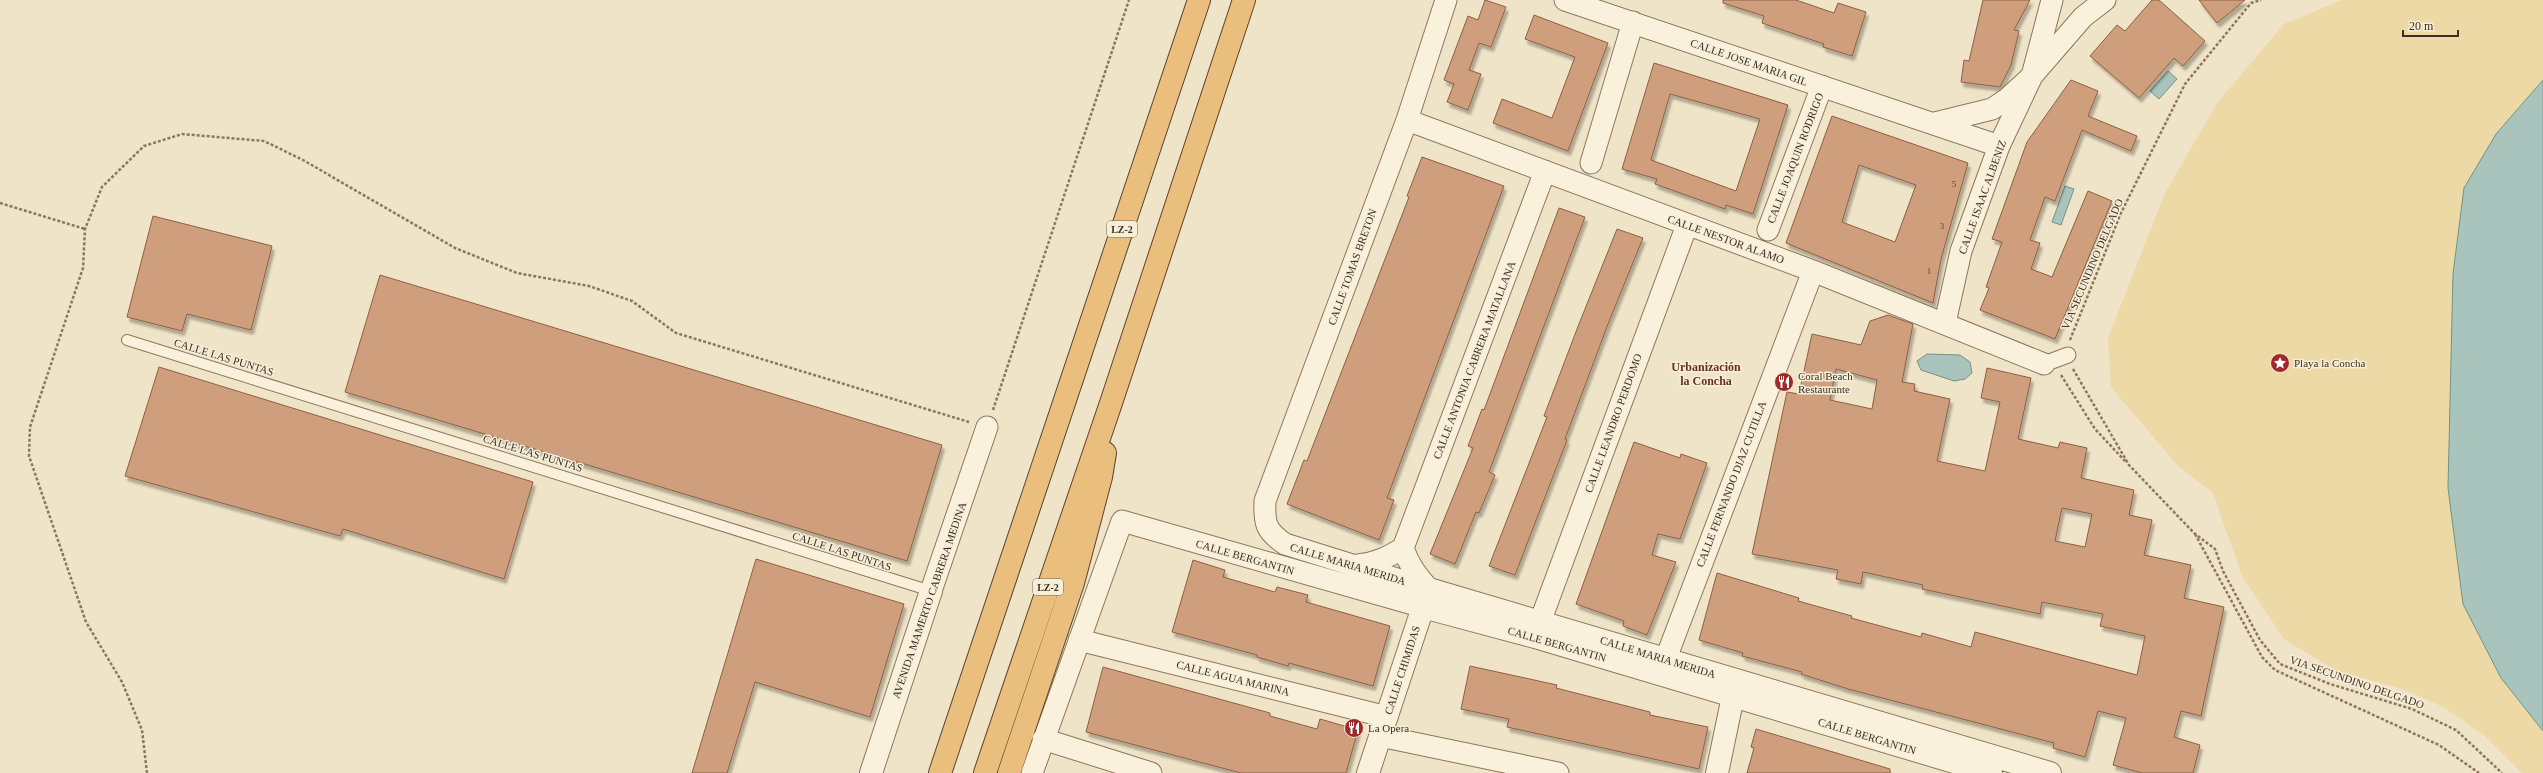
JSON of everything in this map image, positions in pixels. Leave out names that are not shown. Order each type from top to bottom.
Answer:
[{"type":"highway","name":"LZ-2","points":[[940,773],[1199,0]]},
{"type":"highway","name":"LZ-2","points":[[985,773],[1112,400],[1244,0]]},
{"type":"highway","name":"LZ-2","points":[[1008,773],[1072,583],[1099,485],[1112,400]]},
{"type":"street","name":"CALLE TOMAS BRETON","points":[[1270,534],[1264,519],[1265,501],[1407,120],[1446,0]]},
{"type":"street","name":"CALLE JOSE MARIA GIL","points":[[1566,0],[1999,146]]},
{"type":"street","name":"CALLE ISAAC ALBENIZ","points":[[1945,323],[1961,251],[1999,146],[2032,76],[2052,0]]},
{"type":"street","name":"CALLE ISAAC ALBENIZ","points":[[2032,76],[2083,17],[2105,0]]},
{"type":"street","points":[[1590,163],[1633,22]]},
{"type":"street","points":[[1932,123],[1992,109],[2032,76]]},
{"type":"street","name":"CALLE JOAQUIN RODRIGO","points":[[1768,230],[1822,86]]},
{"type":"street","name":"CALLE NESTOR ALAMO","points":[[1407,120],[1812,271],[1945,323],[2044,364]]},
{"type":"street","name":"CALLE ANTONIA CABRERA MATALLANA","points":[[1403,548],[1545,171]]},
{"type":"street","name":"CALLE LEANDRO PERDOMO","points":[[1540,622],[1686,225]]},
{"type":"street","name":"CALLE FERNANDO DIAZ CUTILLA","points":[[1662,666],[1812,271]]},
{"type":"street","points":[[2044,364],[2068,355]]},
{"type":"street","name":"AVENIDA MAMERTO CABRERA MEDINA","points":[[871,773],[987,427]]},
{"type":"street","name":"CALLE BERGANTIN","points":[[1079,640],[1122,521],[1426,598],[1662,666],[1886,733],[1990,773]]},
{"type":"street","name":"CALLE MARIA MERIDA","points":[[1270,534],[1285,544],[1351,565],[1426,598],[1540,622],[1662,666]]},
{"type":"street","points":[[1351,565],[1370,564],[1386,559],[1403,548],[1408,562],[1418,577],[1426,598]]},
{"type":"street","name":"CALLE CHIMIDAS","points":[[1368,773],[1426,598]]},
{"type":"street","points":[[1032,773],[1079,640]]},
{"type":"street","name":"CALLE AGUA MARINA","points":[[1079,640],[1384,726],[1558,773]]},
{"type":"street","points":[[1717,773],[1734,688]]},
{"type":"street","points":[[1016,773],[1028,716]]},
{"type":"street","points":[[1886,733],[2050,773]]},
{"type":"street","points":[[1043,739],[1151,773]]},
{"type":"lane","name":"CALLE LAS PUNTAS","points":[[127,340],[931,591]]},
{"type":"path","points":[[590,286],[632,301],[676,333],[987,427],[1129,0]]},
{"type":"path","name":"VIA SECUNDINO DELGADO","points":[[2261,0],[2251,3],[2185,84],[2121,213],[2070,335],[2068,355],[2074,372],[2129,465],[2194,533],[2215,549],[2223,571],[2260,640],[2280,664],[2330,684],[2412,709],[2456,730],[2502,773]]},
{"type":"path","points":[[0,203],[85,229]]},
{"type":"path","points":[[2044,364],[2064,377],[2094,429],[2129,465]]},
{"type":"path","points":[[2194,533],[2262,657],[2276,670],[2439,745],[2479,773]]},
{"type":"sand","name":"Playa la Concha","points":[[2342,0],[2543,0],[2543,80],[2496,134],[2464,189],[2453,274],[2448,488],[2501,678],[2543,731],[2543,773],[2522,773],[2484,735],[2443,707],[2405,690],[2337,671],[2284,639],[2242,576],[2213,493],[2177,465],[2111,387],[2108,338],[2165,193],[2218,102],[2284,24]]},
{"type":"water","points":[[2168,71],[2177,79],[2159,99],[2150,91]]},
{"type":"water","points":[[2543,80],[2543,731],[2501,678],[2463,604],[2448,488],[2453,274],[2464,188],[2496,134]]},
{"type":"water","points":[[2065,186],[2074,189],[2061,225],[2052,222]]},
{"type":"water","points":[[1927,354],[1960,355],[1970,362],[1972,373],[1965,379],[1954,381],[1921,370],[1917,361]]},
{"type":"building","points":[[1485,0],[1506,7],[1491,47],[1479,43],[1469,70],[1481,74],[1468,110],[1447,102],[1454,84],[1444,80],[1468,16],[1478,20]]},
{"type":"building","points":[[1723,0],[1796,0],[1834,13],[1838,3],[1866,12],[1852,56],[1823,47],[1824,44],[1762,23],[1764,16],[1723,3]]},
{"type":"building","points":[[1983,0],[2030,0],[2014,30],[2019,31],[2011,65],[2000,87],[1961,82],[1964,60],[1969,61]]},
{"type":"building","points":[[2152,0],[2159,0],[2205,41],[2183,66],[2174,58],[2139,98],[2090,56],[2117,25],[2125,31]]},
{"type":"building","points":[[2199,0],[2245,0],[2217,23]]},
{"type":"building","points":[[1534,15],[1608,43],[1568,151],[1493,123],[1502,99],[1552,118],[1575,57],[1525,39]]},
{"type":"building","points":[[1654,63],[1788,105],[1753,214],[1726,205],[1725,209],[1655,184],[1657,179],[1622,169]],"holes":[[[1670,94],[1760,119],[1736,191],[1651,160]]]},
{"type":"building","points":[[2071,80],[2098,91],[2088,116],[2137,136],[2131,151],[2082,130],[2055,201],[2045,197],[2030,240],[2040,243],[2031,269],[2052,277],[2088,191],[2112,201],[2055,339],[1980,310],[1989,288],[1986,287],[2002,242],[1992,239],[2027,142]]},
{"type":"building","points":[[1832,116],[1968,163],[1941,259],[1933,303],[1786,243]],"holes":[[[1859,165],[1916,185],[1895,242],[1842,222]]]},
{"type":"building","points":[[1422,157],[1504,186],[1387,498],[1394,500],[1379,540],[1287,504],[1304,460],[1307,461],[1409,197],[1407,196]]},
{"type":"building","points":[[1559,208],[1585,217],[1489,472],[1495,475],[1479,513],[1476,512],[1455,564],[1430,554],[1473,448],[1468,446],[1482,409],[1484,410]]},
{"type":"building","points":[[153,216],[272,246],[251,330],[187,314],[182,331],[127,317]]},
{"type":"building","points":[[1617,229],[1643,238],[1608,324],[1565,439],[1567,440],[1515,575],[1489,566],[1547,417],[1544,416],[1577,329]]},
{"type":"building","points":[[380,275],[942,445],[907,561],[345,392]]},
{"type":"building","points":[[1888,315],[1913,324],[1902,382],[1915,384],[1914,391],[1950,399],[1937,461],[1985,471],[2000,402],[1981,398],[1987,368],[2031,378],[2018,439],[2058,448],[2060,442],[2087,448],[2081,478],[2134,490],[2129,515],[2152,520],[2144,555],[2191,565],[2184,598],[2224,607],[2201,716],[2181,711],[2174,737],[2200,745],[2193,773],[2142,773],[2113,765],[2126,718],[2098,711],[2085,757],[2053,748],[2054,743],[1848,689],[1801,674],[1802,672],[1742,656],[1743,653],[1699,640],[1717,573],[1799,598],[1798,601],[1852,616],[1851,618],[1921,637],[1922,633],[1971,647],[1975,632],[2137,675],[2145,636],[2100,626],[2103,614],[2042,602],[2040,614],[1922,589],[1923,585],[1863,572],[1861,584],[1836,579],[1838,570],[1752,554],[1787,392],[1799,394],[1812,334],[1861,345],[1870,321]],"holes":[[[1836,369],[1877,380],[1872,409],[1830,400]],[[2062,508],[2092,514],[2085,547],[2055,541]]]},
{"type":"building","points":[[159,367],[533,482],[504,579],[343,529],[340,536],[125,476]]},
{"type":"building","points":[[1634,442],[1680,458],[1681,454],[1707,463],[1680,539],[1658,534],[1652,555],[1676,562],[1647,635],[1623,626],[1624,621],[1576,604]]},
{"type":"building","points":[[756,559],[904,604],[870,717],[755,682],[727,773],[692,773]]},
{"type":"building","points":[[1193,560],[1225,570],[1223,577],[1275,592],[1277,587],[1308,595],[1306,602],[1390,626],[1373,686],[1289,663],[1288,666],[1257,657],[1257,655],[1172,632]]},
{"type":"building","points":[[1470,666],[1557,685],[1556,688],[1650,712],[1650,715],[1708,727],[1699,769],[1507,727],[1509,719],[1461,709]]},
{"type":"building","points":[[1103,667],[1270,713],[1270,716],[1317,729],[1320,719],[1358,730],[1346,773],[1241,773],[1086,732]]},
{"type":"building","points":[[1756,729],[1890,769],[1890,773],[1747,773],[1754,748],[1751,747]]},
{"type":"place","name":"Playa la Concha","points":[[2280,363]]},
{"type":"place","name":"Coral Beach Restaurante","points":[[1784,382]]},
{"type":"place","name":"La Opera","points":[[1354,728]]},
{"type":"district","name":"Urbanización la Concha","points":[[1706,374]]}]
